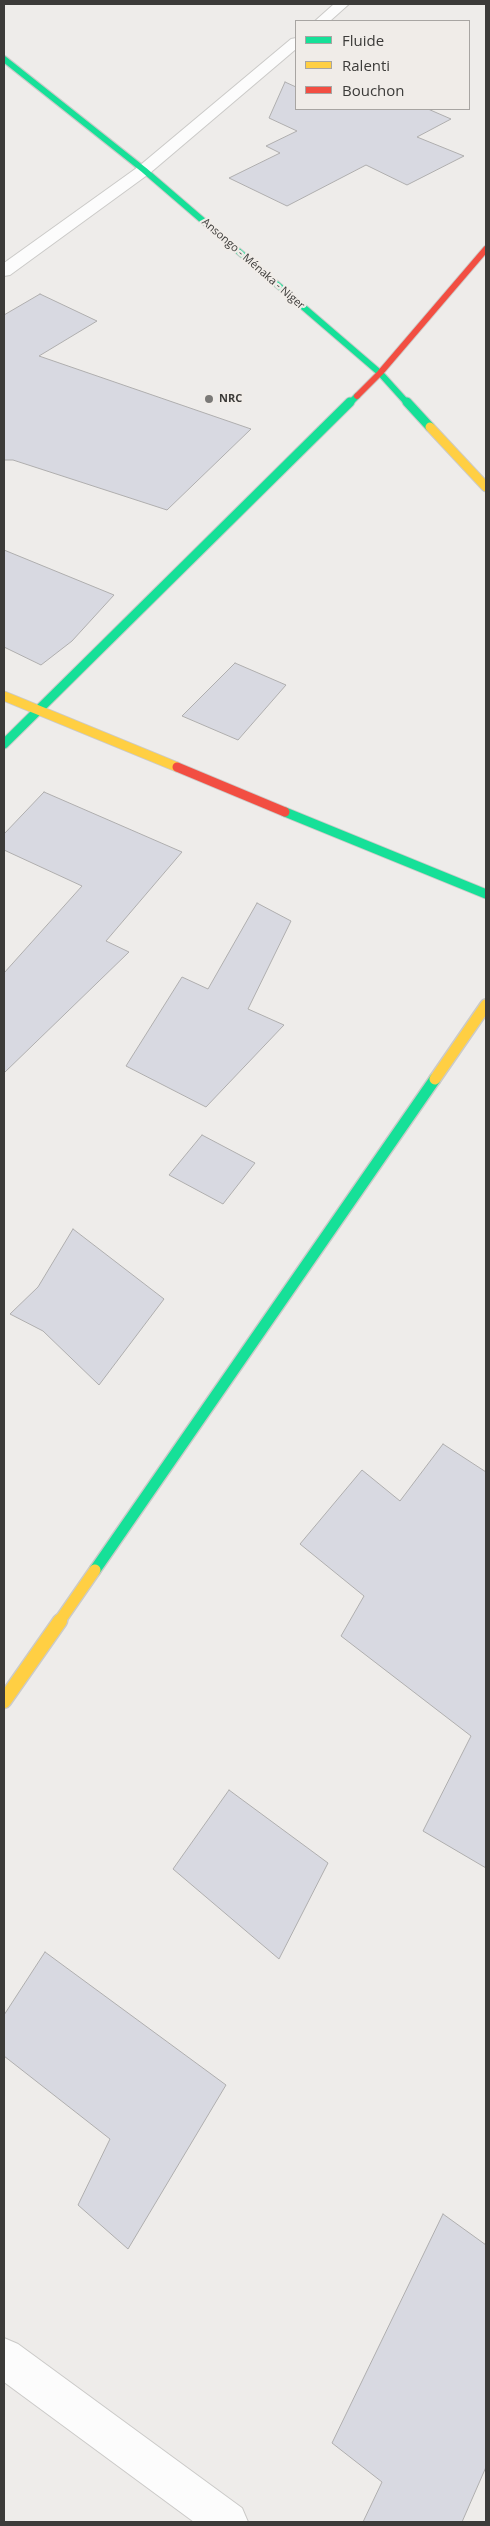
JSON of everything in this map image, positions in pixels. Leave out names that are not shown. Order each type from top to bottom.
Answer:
[{"type":"street","points":[[323,20],[342,4]]},
{"type":"street","points":[[4,271],[144,170],[295,43]]},
{"type":"street","name":"Ansongo - Ménaka - Niger","points":[[4,58],[144,170],[380,373],[486,487]]},
{"type":"street","points":[[4,744],[380,373],[483,257]]},
{"type":"street","points":[[4,696],[486,894]]},
{"type":"street","points":[[4,1701],[486,1005]]},
{"type":"street","points":[[4,2358],[228,2522]]},
{"type":"building","points":[[285,82],[295,87],[295,110],[430,110],[451,119],[417,137],[464,156],[407,185],[366,165],[287,206],[229,178],[280,153],[266,146],[297,131],[269,118]]},
{"type":"building","points":[[40,294],[97,321],[39,356],[251,429],[167,510],[13,460],[4,460],[4,315]]},
{"type":"building","points":[[4,550],[114,595],[72,641],[41,665],[4,647]]},
{"type":"building","points":[[235,663],[286,685],[238,740],[182,716]]},
{"type":"building","points":[[44,792],[182,852],[106,941],[129,952],[4,1073],[4,973],[82,886],[4,850],[4,834]]},
{"type":"building","points":[[257,903],[291,921],[248,1009],[284,1025],[206,1107],[126,1066],[182,977],[208,989]]},
{"type":"building","points":[[202,1135],[255,1163],[223,1204],[169,1175]]},
{"type":"building","points":[[73,1229],[164,1299],[99,1385],[43,1331],[10,1314],[38,1287]]},
{"type":"building","points":[[443,1444],[486,1472],[486,1868],[423,1831],[471,1736],[341,1636],[364,1596],[300,1544],[362,1470],[400,1501]]},
{"type":"building","points":[[229,1790],[328,1863],[279,1959],[173,1869]]},
{"type":"building","points":[[45,1952],[226,2085],[128,2249],[78,2205],[110,2139],[4,2056],[4,2015]]},
{"type":"building","points":[[443,2214],[486,2245],[486,2467],[462,2522],[363,2522],[382,2482],[332,2443]]},
{"type":"traffic: fast","points":[[4,59],[144,170],[380,373],[430,427]]},
{"type":"traffic: fast","points":[[4,744],[357,396]]},
{"type":"traffic: fast","points":[[285,812],[486,894]]},
{"type":"traffic: fast","points":[[95,1570],[435,1079]]},
{"type":"traffic: slow","points":[[430,427],[486,487]]},
{"type":"traffic: slow","points":[[4,696],[177,767]]},
{"type":"traffic: slow","points":[[435,1079],[486,1005]]},
{"type":"traffic: slow","points":[[4,1701],[95,1570]]},
{"type":"traffic: jam","points":[[357,396],[380,373],[486,249]]},
{"type":"traffic: jam","points":[[177,767],[285,812]]},
{"type":"place","name":"NRC","points":[[209,399]]}]
